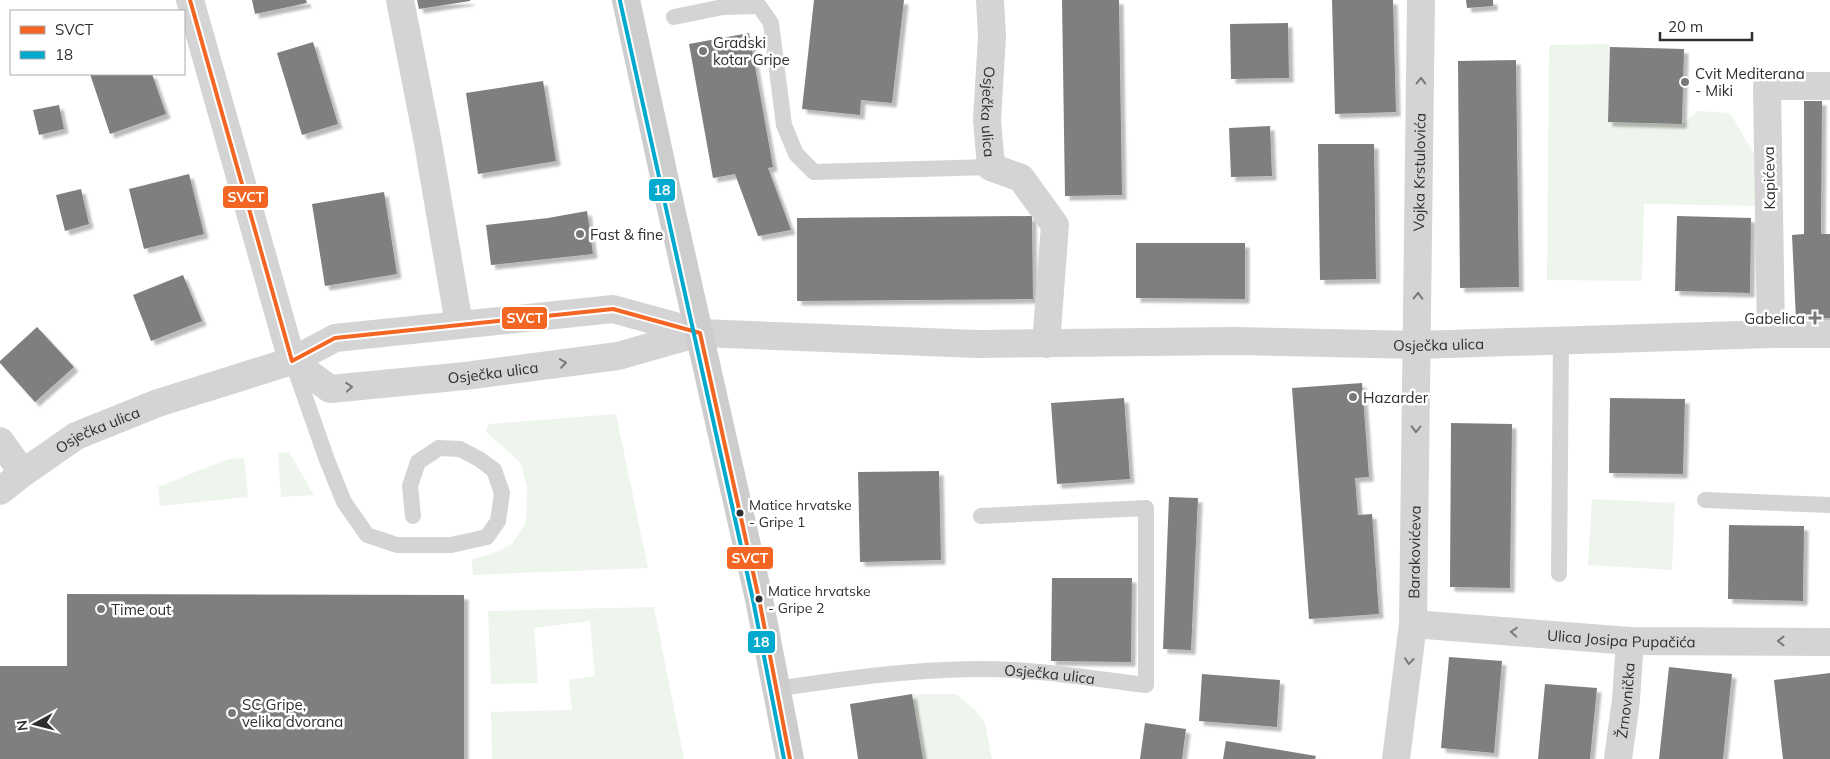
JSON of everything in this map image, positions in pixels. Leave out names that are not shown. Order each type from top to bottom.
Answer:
[{"type":"street","points":[[190,0],[292,361]]},
{"type":"street","points":[[400,0],[428,144],[459,324]]},
{"type":"street","points":[[626,0],[759,599],[790,759]]},
{"type":"street","name":"Osječka ulica","points":[[990,0],[992,36],[987,120],[991,167],[1021,178],[1055,225],[1046,344]]},
{"type":"street","name":"Vojka Krstulovića","points":[[1417,345],[1421,0]]},
{"type":"street","name":"Kapićeva","points":[[1771,334],[1767,86],[1830,86]]},
{"type":"street","name":"Osječka ulica","points":[[0,491],[23,472],[76,436],[158,402],[292,361],[335,338],[613,309],[700,333],[977,344],[1235,341],[1417,345],[1771,334],[1830,334]]},
{"type":"street","name":"Osječka ulica","points":[[292,361],[330,389],[465,376],[618,356],[700,333]]},
{"type":"street","name":"Barakovićeva","points":[[1396,759],[1413,624],[1417,345]]},
{"type":"street","points":[[0,441],[23,472]]},
{"type":"street","name":"Ulica Josipa Pupačića","points":[[1413,624],[1630,641],[1830,642]]},
{"type":"street","name":"Žrnovnička","points":[[1618,759],[1626,700],[1630,641]]},
{"type":"lane","points":[[674,17],[723,8],[759,6],[771,23],[784,126],[796,154],[814,172],[991,167]]},
{"type":"lane","points":[[1559,574],[1561,340]]},
{"type":"lane","points":[[292,361],[344,502],[367,535],[397,544],[424,545],[451,545],[487,536],[498,521],[502,493],[494,470],[460,449],[439,448],[418,462],[410,486],[413,516]]},
{"type":"lane","points":[[1705,500],[1830,505]]},
{"type":"lane","name":"Osječka ulica","points":[[776,689],[907,672],[974,669],[1029,672],[1146,685],[1146,508],[981,516]]},
{"type":"shaded area","points":[[1608,44],[1610,47],[1608,122],[1682,124],[1698,111],[1730,113],[1761,166],[1761,206],[1644,204],[1642,281],[1547,280],[1549,45]]},
{"type":"shaded area","points":[[616,414],[648,568],[473,575],[472,559],[492,554],[512,544],[526,522],[527,488],[521,463],[486,432],[488,424]]},
{"type":"shaded area","points":[[289,452],[314,495],[281,497],[278,453]]},
{"type":"shaded area","points":[[244,458],[248,497],[160,506],[158,487],[228,459]]},
{"type":"shaded area","points":[[1592,499],[1675,503],[1672,570],[1588,565]]},
{"type":"shaded area","points":[[654,607],[684,759],[492,759],[491,712],[572,710],[569,680],[595,676],[590,621],[534,628],[538,683],[491,684],[488,611]]},
{"type":"shaded area","points":[[912,694],[956,694],[974,709],[985,723],[992,759],[923,759]]},
{"type":"building","points":[[252,0],[306,0],[307,3],[255,14]]},
{"type":"building","points":[[417,0],[470,0],[470,1],[419,9]]},
{"type":"building","points":[[814,0],[904,0],[892,103],[861,100],[860,115],[802,109]]},
{"type":"building","points":[[1062,0],[1119,0],[1122,195],[1065,196]]},
{"type":"building","points":[[1332,0],[1393,0],[1396,112],[1335,114]]},
{"type":"building","points":[[1466,0],[1493,0],[1493,6],[1467,8]]},
{"type":"building","points":[[1288,23],[1289,78],[1231,79],[1230,24]]},
{"type":"building","points":[[749,33],[773,167],[768,168],[791,230],[758,236],[735,174],[713,178],[689,44]]},
{"type":"building","points":[[313,42],[338,124],[302,135],[277,53]]},
{"type":"building","points":[[1610,47],[1684,49],[1682,124],[1608,122]]},
{"type":"building","points":[[1516,60],[1519,287],[1460,288],[1458,61]]},
{"type":"building","points":[[90,75],[152,75],[166,114],[110,134]]},
{"type":"building","points":[[543,81],[556,161],[478,174],[466,93]]},
{"type":"building","points":[[1804,101],[1822,101],[1821,234],[1830,234],[1830,318],[1796,320],[1792,235],[1804,234]]},
{"type":"building","points":[[59,105],[64,129],[39,135],[33,110]]},
{"type":"building","points":[[1270,126],[1272,176],[1231,177],[1229,128]]},
{"type":"building","points":[[1318,144],[1374,144],[1376,279],[1320,280]]},
{"type":"building","points":[[189,174],[204,234],[144,249],[129,189]]},
{"type":"building","points":[[81,189],[89,224],[65,231],[56,195]]},
{"type":"building","points":[[384,192],[397,274],[325,286],[312,204]]},
{"type":"building","points":[[587,211],[593,254],[491,265],[486,225],[548,218]]},
{"type":"building","points":[[1032,216],[1033,299],[797,301],[797,218]]},
{"type":"building","points":[[1677,216],[1751,218],[1750,293],[1675,291]]},
{"type":"building","points":[[1136,243],[1245,243],[1245,299],[1136,298]]},
{"type":"building","points":[[183,275],[202,321],[151,341],[133,295]]},
{"type":"building","points":[[37,327],[74,367],[35,402],[0,361]]},
{"type":"building","points":[[1362,383],[1369,477],[1355,478],[1358,515],[1372,514],[1379,614],[1309,619],[1292,388]]},
{"type":"building","points":[[1124,398],[1130,479],[1057,484],[1051,403]]},
{"type":"building","points":[[1610,398],[1685,399],[1683,474],[1609,473]]},
{"type":"building","points":[[1451,423],[1512,424],[1510,588],[1450,587]]},
{"type":"building","points":[[939,471],[941,560],[860,562],[858,472]]},
{"type":"building","points":[[1169,497],[1198,498],[1191,650],[1163,649]]},
{"type":"building","points":[[1729,525],[1804,526],[1803,601],[1728,599]]},
{"type":"building","points":[[1052,578],[1132,578],[1131,662],[1051,661]]},
{"type":"building","name":"SC Gripe, velika dvorana","points":[[67,594],[464,595],[464,759],[0,759],[0,666],[67,666]]},
{"type":"building","points":[[1449,657],[1502,661],[1494,753],[1441,748]]},
{"type":"building","points":[[1669,667],[1732,674],[1723,759],[1659,759]]},
{"type":"building","points":[[1830,673],[1830,759],[1783,759],[1774,680]]},
{"type":"building","points":[[1202,674],[1280,680],[1277,727],[1199,721]]},
{"type":"building","points":[[1545,684],[1597,688],[1590,759],[1538,759]]},
{"type":"building","points":[[912,694],[923,759],[858,759],[850,704]]},
{"type":"building","points":[[1145,723],[1186,729],[1182,759],[1140,759]]},
{"type":"building","points":[[1226,741],[1316,756],[1315,759],[1223,759]]},
{"type":"transit line","name":"SVCT","points":[[190,0],[292,361],[335,338],[613,309],[700,333],[759,599],[790,759]]},
{"type":"transit line","name":"18","points":[[620,1],[753,600],[784,759]]},
{"type":"place","name":"Gradski kotar Gripe","points":[[703,51]]},
{"type":"place","name":"Cvit Mediterana - Miki","points":[[1685,82]]},
{"type":"place","name":"Fast & fine","points":[[580,234]]},
{"type":"place","name":"Gabelica","points":[[1815,318]]},
{"type":"place","name":"Hazarder","points":[[1353,397]]},
{"type":"place","name":"Matice hrvatske - Gripe 1","points":[[740,513]]},
{"type":"place","name":"Matice hrvatske - Gripe 2","points":[[759,599]]},
{"type":"place","name":"Time out","points":[[101,609]]},
{"type":"place","name":"SC Gripe, velika dvorana","points":[[232,713]]}]
